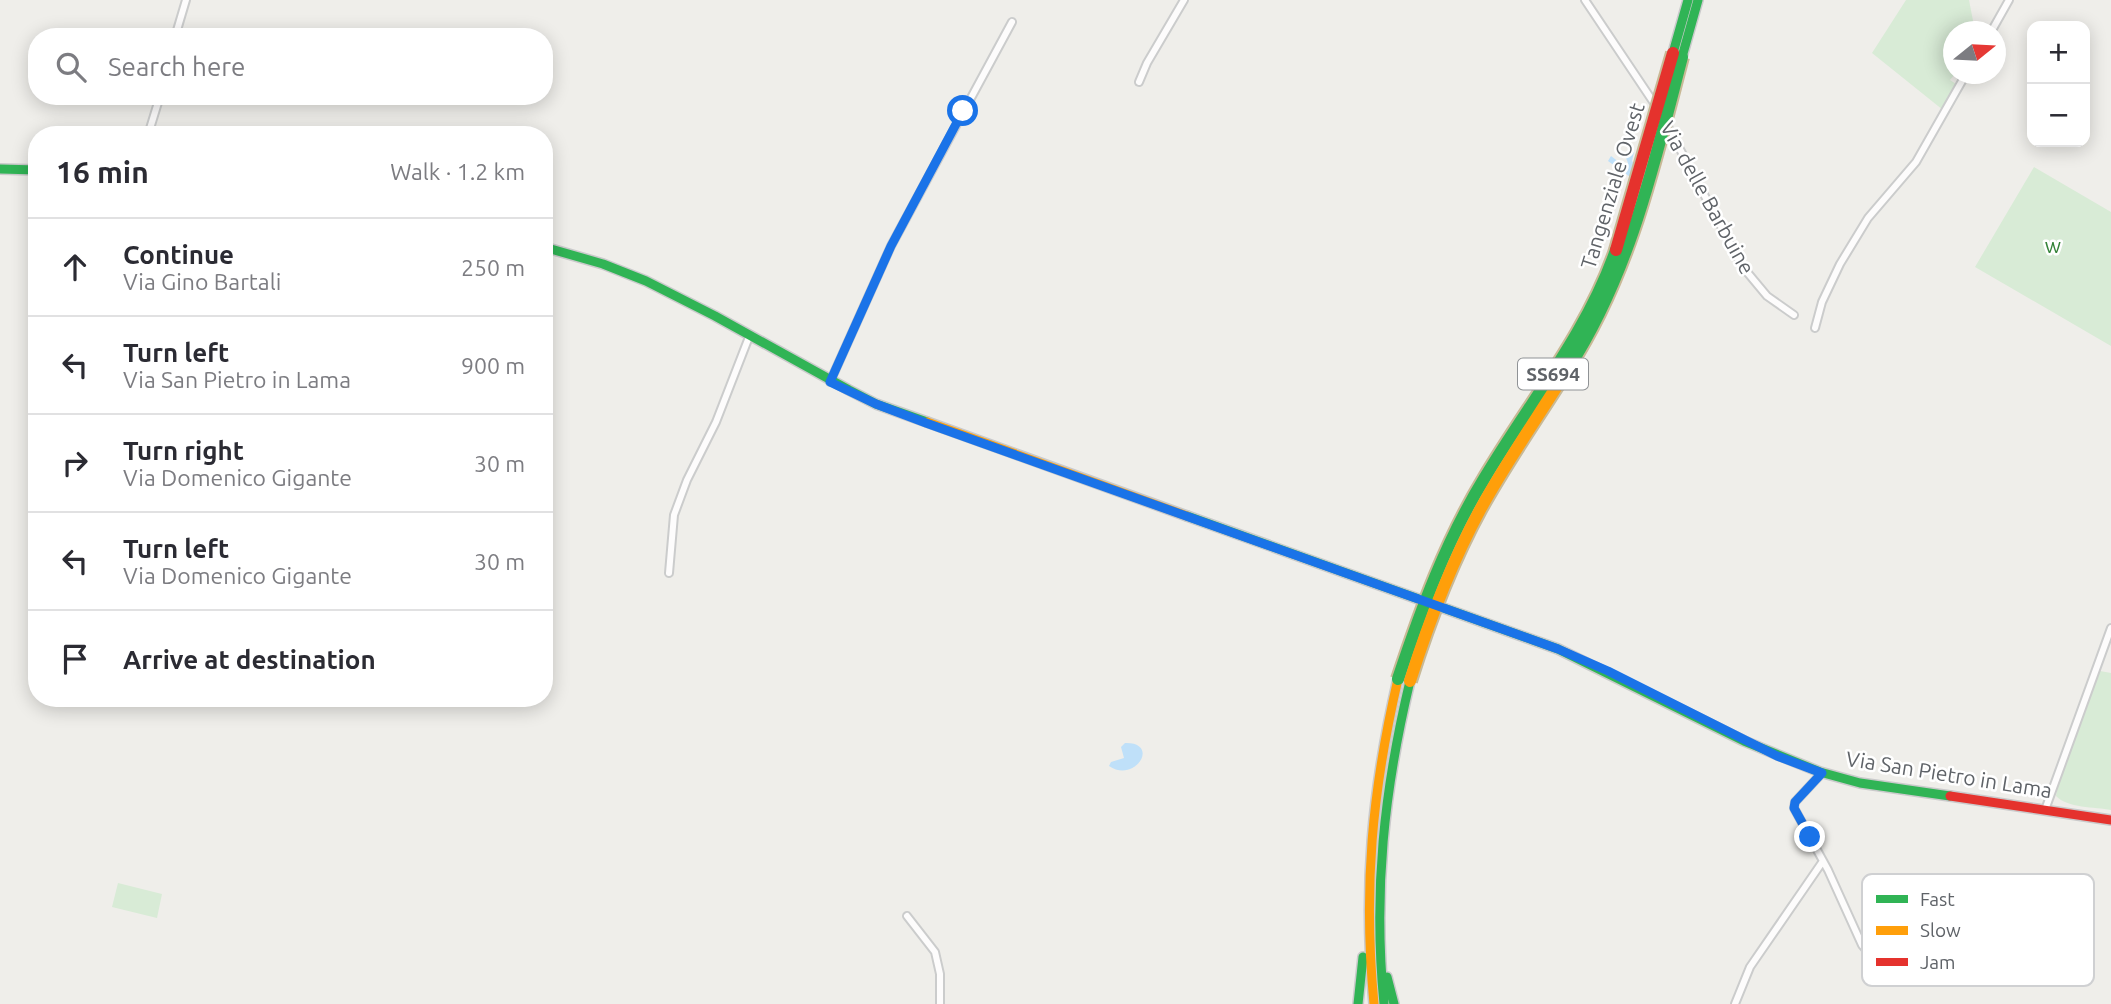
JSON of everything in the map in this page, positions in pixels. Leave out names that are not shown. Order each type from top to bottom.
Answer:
[{"type":"main road","name":"Tangenziale Ovest","points":[[1374,1004],[1368,940],[1368,884],[1377,785],[1404,680],[1449,570],[1471,527],[1518,445],[1576,356],[1615,283],[1640,211],[1688,0]]},
{"type":"main road","name":"Tangenziale Ovest","points":[[1677,55],[1698,0]]},
{"type":"main road","points":[[0,169],[28,170]]},
{"type":"main road","name":"Via San Pietro in Lama","points":[[553,250],[657,286],[830,382],[876,404],[1558,649],[1608,671],[1777,756],[1822,773],[1860,783],[2111,820]]},
{"type":"main road","name":"Tangenziale Ovest","points":[[1384,1004],[1379,958],[1379,864],[1387,785],[1404,680]]},
{"type":"main road","points":[[1379,864],[1386,968],[1394,1004]]},
{"type":"main road","points":[[1358,1004],[1363,960],[1363,907],[1368,884]]},
{"type":"street","points":[[178,28],[186,0]]},
{"type":"street","points":[[1139,82],[1147,63],[1184,0]]},
{"type":"street","name":"Via delle Barbuine","points":[[1584,0],[1674,135],[1742,266],[1767,296],[1794,315]]},
{"type":"street","points":[[1997,21],[2009,0]]},
{"type":"street","points":[[830,382],[891,246],[1012,22]]},
{"type":"street","points":[[1815,328],[1822,302],[1847,252],[1868,218],[1916,162],[1960,84]]},
{"type":"street","points":[[151,126],[157,105]]},
{"type":"street","points":[[669,573],[674,515],[687,480],[716,422],[749,337]]},
{"type":"street","points":[[2045,810],[2111,628]]},
{"type":"street","points":[[1822,773],[1795,802],[1794,808],[1823,861],[1862,945]]},
{"type":"street","points":[[1735,1004],[1750,967],[1823,861]]},
{"type":"street","points":[[907,916],[935,952],[940,974],[940,1004]]},
{"type":"green space","points":[[1906,0],[1969,0],[1973,21],[1943,21],[1943,84],[1956,84],[1943,110],[1872,53]]},
{"type":"green space","name":"w","points":[[2034,167],[2111,212],[2111,346],[1975,267]]},
{"type":"green space","points":[[2100,671],[2111,673],[2111,810],[2074,805],[2056,796],[2059,780]]},
{"type":"green space","points":[[118,883],[162,894],[157,918],[112,907]]},
{"type":"water","points":[[1634,152],[1632,161],[1639,170],[1637,182],[1608,161],[1611,156],[1624,166],[1628,163],[1626,158],[1621,158],[1621,154]]},
{"type":"water","points":[[1125,743],[1136,744],[1141,749],[1143,755],[1140,761],[1128,770],[1109,766],[1111,762],[1124,758],[1121,747]]},
{"type":"traffic: fast","points":[[1673,53],[1688,0]]},
{"type":"traffic: fast","points":[[1682,57],[1698,0]]},
{"type":"traffic: fast","points":[[1569,367],[1590,331],[1624,255],[1650,177],[1682,57]]},
{"type":"traffic: fast","points":[[0,169],[28,170]]},
{"type":"traffic: fast","points":[[553,250],[603,264],[646,281],[876,404],[927,422]]},
{"type":"traffic: fast","points":[[1398,679],[1425,602],[1470,503],[1573,339],[1604,281],[1616,250]]},
{"type":"traffic: fast","points":[[1187,516],[1558,649],[1744,741],[1820,772],[1860,783],[1950,796]]},
{"type":"traffic: fast","points":[[1384,1004],[1380,922],[1383,841],[1393,762],[1410,681]]},
{"type":"traffic: fast","points":[[1358,1004],[1363,957]]},
{"type":"traffic: fast","points":[[1387,977],[1394,1004]]},
{"type":"traffic: slow","points":[[1410,681],[1441,593],[1470,529],[1502,472],[1569,367]]},
{"type":"traffic: slow","points":[[927,422],[1187,516]]},
{"type":"traffic: slow","points":[[1374,1004],[1369,920],[1372,840],[1382,761],[1398,679]]},
{"type":"traffic: jam","points":[[1616,250],[1673,53]]},
{"type":"traffic: jam","points":[[1950,796],[2111,820]]},
{"type":"route","points":[[963,111],[891,246],[830,382],[876,404],[926,423],[1451,610],[1558,649],[1608,671],[1777,756],[1822,773],[1795,802],[1794,808],[1810,837]]}]
